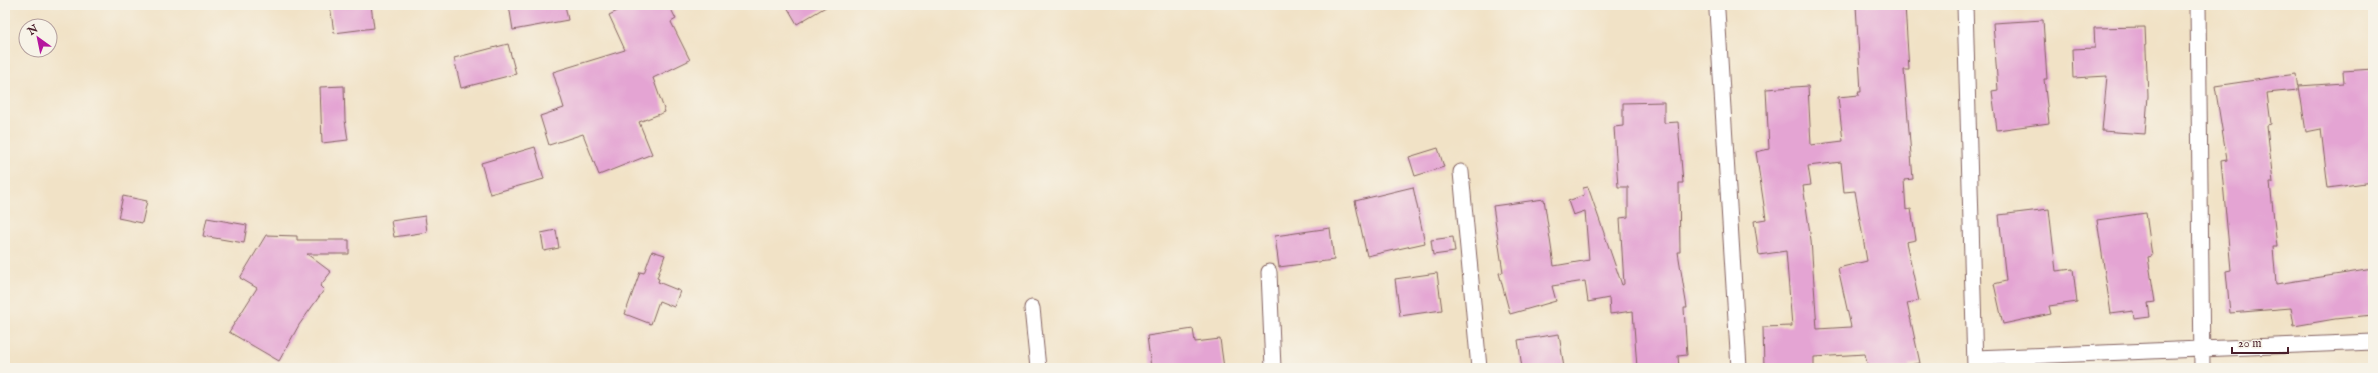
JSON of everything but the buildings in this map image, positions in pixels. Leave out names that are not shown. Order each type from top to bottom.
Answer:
[{"type":"street","points":[[1965,5],[1975,363],[2201,349],[2373,342]]},
{"type":"street","points":[[2198,5],[2202,368]]},
{"type":"street","points":[[1717,11],[1739,368]]},
{"type":"street","points":[[1461,172],[1479,368]]},
{"type":"street","points":[[1269,272],[1273,368]]},
{"type":"street","points":[[1032,308],[1038,368]]}]
